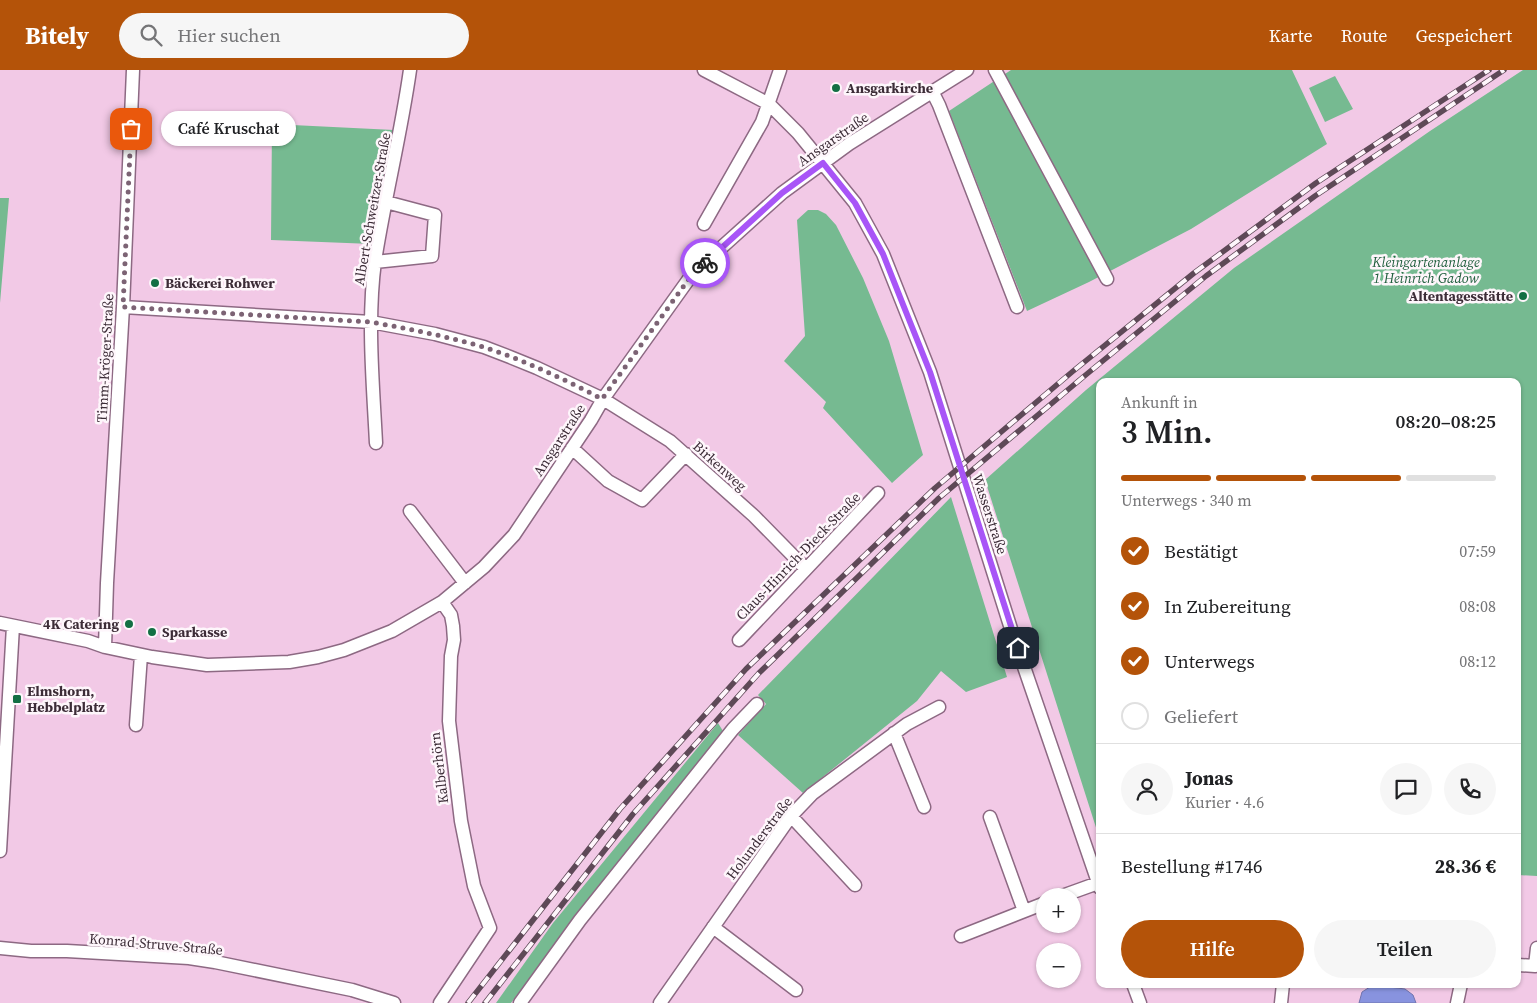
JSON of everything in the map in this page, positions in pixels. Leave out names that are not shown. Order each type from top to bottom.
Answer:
[{"type":"street","name":"Timm-Kröger-Straße","points":[[105,647],[104,628],[123,307],[133,70]]},
{"type":"street","name":"Albert-Schweitzer-Straße","points":[[376,443],[371,322],[375,262],[404,114],[410,70]]},
{"type":"street","name":"Wasserstraße","points":[[704,70],[769,104],[798,134],[855,203],[883,254],[930,372],[1015,640],[1096,876]]},
{"type":"street","points":[[704,224],[758,130],[780,70]]},
{"type":"street","name":"Ansgarstraße","points":[[6,624],[88,641],[141,655],[207,665],[289,662],[318,657],[360,644],[392,631],[442,602],[484,567],[514,535],[591,420],[602,399],[691,276],[782,193],[858,138],[967,70]]},
{"type":"street","points":[[995,70],[1107,279]]},
{"type":"street","points":[[932,91],[1017,307]]},
{"type":"street","points":[[375,262],[432,256],[435,215],[386,202]]},
{"type":"street","name":"Birkenweg","points":[[123,307],[371,322],[435,334],[484,347],[537,368],[602,399],[670,441],[754,516],[806,569]]},
{"type":"street","points":[[572,448],[608,480],[642,500],[686,454]]},
{"type":"street","name":"Claus-Hinrich-Dieck-Straße","points":[[738,640],[878,493]]},
{"type":"street","points":[[410,511],[465,583]]},
{"type":"street","name":"Kalberhörn","points":[[440,1003],[490,928],[474,886],[461,821],[449,721],[451,656],[454,640],[453,626],[450,615],[442,602]]},
{"type":"street","points":[[0,851],[6,624]]},
{"type":"street","points":[[136,725],[141,655]]},
{"type":"street","points":[[520,1003],[580,920],[732,729],[757,704]]},
{"type":"street","name":"Holunderstraße","points":[[660,1003],[791,816],[812,794],[894,733],[938,707]]},
{"type":"street","points":[[894,733],[924,807]]},
{"type":"street","points":[[791,816],[855,885]]},
{"type":"street","points":[[990,817],[1024,911]]},
{"type":"street","points":[[1081,890],[1096,886]]},
{"type":"street","points":[[961,936],[1036,906]]},
{"type":"street","points":[[713,927],[796,990]]},
{"type":"street","name":"Konrad-Struve-Straße","points":[[0,948],[188,958],[352,990],[394,1003]]},
{"type":"street","points":[[1521,965],[1535,966],[1537,948]]},
{"type":"street","points":[[1134,988],[1140,1003]]},
{"type":"street","points":[[1281,1003],[1282,988]]},
{"type":"street","points":[[1457,1003],[1460,988]]},
{"type":"green space","points":[[1011,70],[1292,70],[1327,144],[1191,229],[1089,282],[1027,311],[949,111]]},
{"type":"green space","name":"Kleingartenanlage 1 Heinrich Gadow","points":[[1523,70],[1537,70],[1537,876],[1521,875],[1521,378],[1101,378],[1234,268],[1430,131]]},
{"type":"green space","points":[[1335,76],[1353,109],[1325,122],[1309,88]]},
{"type":"green space","points":[[272,124],[394,130],[372,244],[271,240]]},
{"type":"green space","points":[[0,198],[9,198],[0,303]]},
{"type":"green space","points":[[808,210],[818,210],[826,214],[836,225],[863,278],[889,341],[923,455],[892,483],[823,408],[826,402],[784,361],[805,336],[797,220]]},
{"type":"green space","name":"Kleingartenanlage 1 Heinrich Gadow","points":[[1096,382],[1096,827],[985,480]]},
{"type":"green space","points":[[951,497],[1007,677],[966,692],[941,671],[917,701],[803,793],[738,735],[766,704],[758,695]]},
{"type":"green space","points":[[718,723],[723,731],[609,873],[511,1003],[496,1003],[553,923]]},
{"type":"water","points":[[1368,988],[1405,989],[1413,995],[1416,1003],[1359,1003],[1362,992]]},
{"type":"railway","points":[[468,1003],[620,809],[746,669],[935,488],[1072,372],[1194,273],[1316,183],[1489,70]]},
{"type":"railway","points":[[485,1003],[633,814],[759,673],[939,498],[1206,276],[1315,196],[1504,70]]},
{"type":"way so far","points":[[131,129],[123,307],[371,322],[435,334],[484,347],[537,368],[602,399],[691,276],[705,263]]},
{"type":"place","name":"Ansgarkirche","points":[[836,88]]},
{"type":"place","name":"Café Kruschat","points":[[131,129]]},
{"type":"place","name":"Bäckerei Rohwer","points":[[155,283]]},
{"type":"place","name":"Altentagesstätte","points":[[1523,296]]},
{"type":"place","name":"4K Catering","points":[[129,624]]},
{"type":"place","name":"Sparkasse","points":[[152,632]]},
{"type":"place","name":"Elmshorn, Hebbelplatz","points":[[17,699]]},
{"type":"route","points":[[705,263],[782,193],[823,163],[855,203],[883,254],[930,372],[1018,648]]}]
